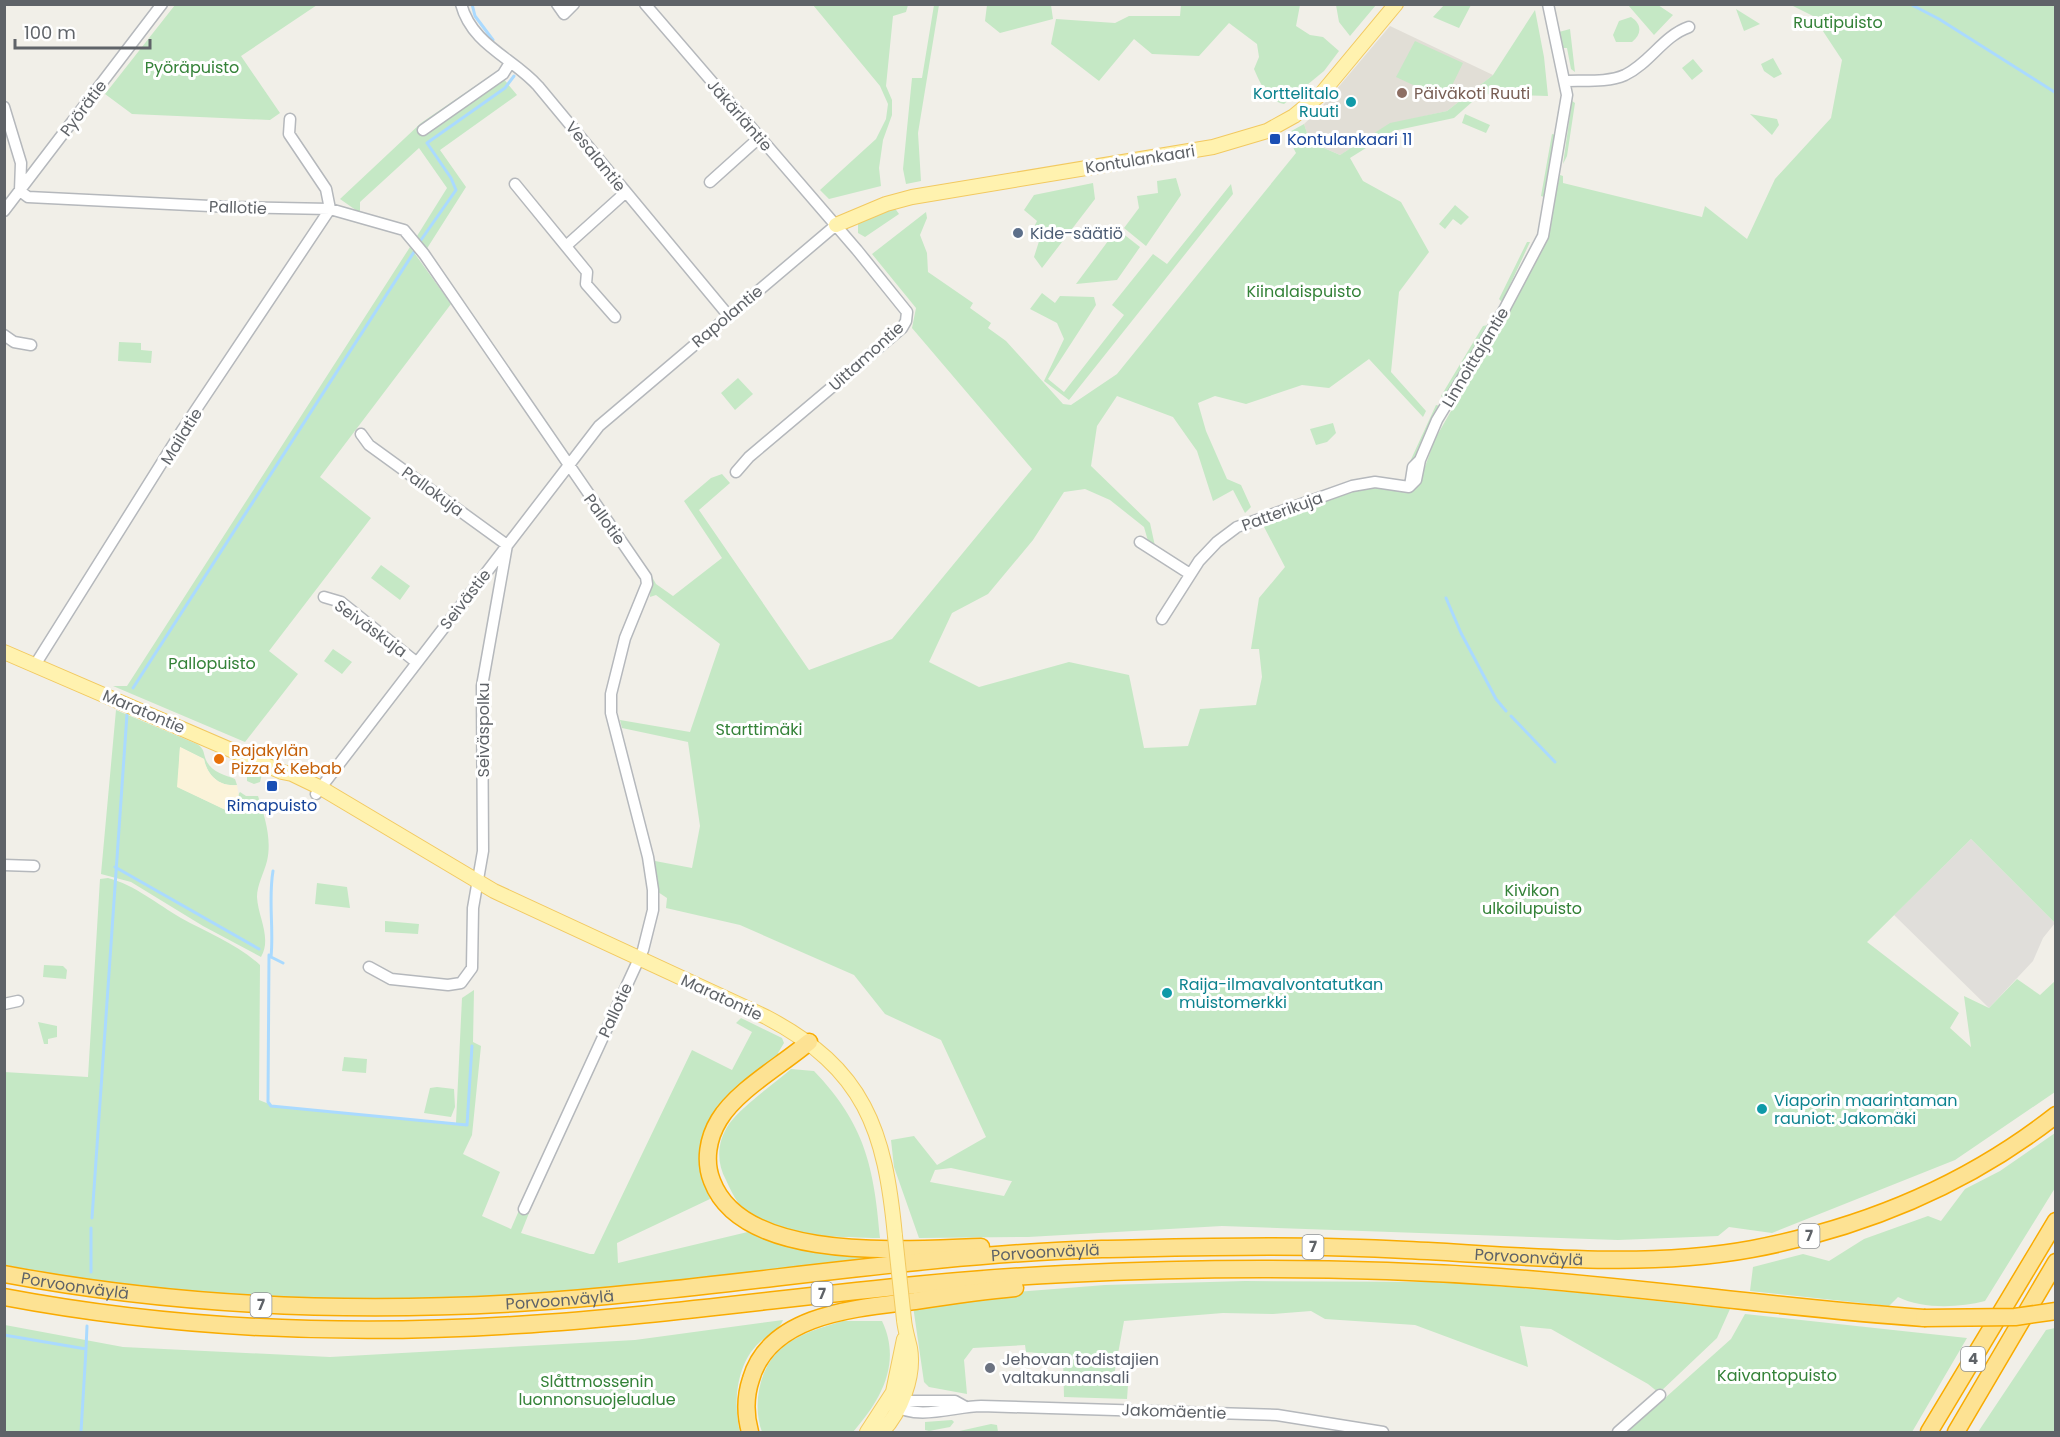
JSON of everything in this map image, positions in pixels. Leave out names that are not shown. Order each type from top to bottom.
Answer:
[{"type":"highway","points":[[809,1042],[733,1104],[720,1119],[712,1135],[708,1156],[710,1177],[718,1195],[739,1217],[776,1235],[841,1245],[1093,1250]]},
{"type":"highway","name":"Porvoonväylä","points":[[4,1274],[70,1286],[206,1301],[321,1307],[420,1307],[530,1302],[912,1263],[1093,1250],[1324,1247],[1603,1259],[1658,1259],[1745,1250],[1830,1231],[1915,1200],[1984,1164],[2055,1115]]},
{"type":"highway","name":"4","points":[[1929,1432],[2055,1221]]},
{"type":"highway","name":"4","points":[[1956,1432],[2055,1262]]},
{"type":"highway","name":"Porvoonväylä","points":[[4,1297],[76,1309],[205,1324],[301,1329],[417,1329],[580,1320],[927,1284],[1126,1272],[1271,1268],[1418,1272],[1612,1286],[1924,1318],[2015,1317],[2055,1311]]},
{"type":"highway","points":[[750,1432],[746,1397],[758,1362],[780,1337],[808,1323],[844,1312],[1065,1283],[1126,1272]]},
{"type":"main road","name":"Kontulankaari","points":[[836,225],[886,204],[912,197],[1213,147],[1267,131],[1306,107],[1322,93],[1396,4]]},
{"type":"main road","name":"Maratontie","points":[[4,652],[282,772],[289,780],[318,791],[339,807],[352,808],[477,882],[766,1017],[809,1042],[837,1067],[855,1089],[875,1129],[888,1174],[904,1327],[910,1355],[907,1382],[896,1404]]},
{"type":"main road","name":"Maratontie","points":[[896,1404],[904,1327]]},
{"type":"main road","points":[[867,1432],[896,1404]]},
{"type":"main road","points":[[882,1432],[896,1404]]},
{"type":"street","name":"Pyörätie","points":[[4,211],[162,4]]},
{"type":"street","name":"Vesalantie","points":[[461,4],[471,29],[486,44],[526,73],[728,315]]},
{"type":"street","points":[[560,9],[574,4]]},
{"type":"street","name":"Jäkärläntie","points":[[645,4],[836,225]]},
{"type":"street","name":"Linnoittajantie","points":[[1410,486],[1413,467],[1420,460],[1437,420],[1504,308],[1532,255],[1536,234],[1543,226],[1556,167],[1564,113],[1561,104],[1564,84],[1548,4]]},
{"type":"street","points":[[1564,84],[1624,75],[1678,31],[1689,27]]},
{"type":"street","points":[[423,130],[503,74],[508,66]]},
{"type":"street","points":[[4,107],[21,163],[20,191]]},
{"type":"street","points":[[290,119],[289,134],[326,189],[330,209]]},
{"type":"street","points":[[710,182],[760,137]]},
{"type":"street","points":[[515,184],[587,272],[586,284],[615,317]]},
{"type":"street","name":"Pallotie","points":[[20,191],[28,197],[230,207],[330,209],[396,227],[411,237],[646,577],[646,584],[616,666],[611,694],[611,713],[648,857],[652,890],[650,926],[639,958],[524,1209]]},
{"type":"street","points":[[566,246],[626,192]]},
{"type":"street","name":"Mailatie","points":[[35,665],[183,429],[330,209]]},
{"type":"street","name":"Rapolantie","points":[[619,408],[836,225]]},
{"type":"street","name":"Uittamontie","points":[[736,472],[749,457],[902,328],[906,321],[905,309],[836,225]]},
{"type":"street","points":[[4,335],[14,342],[31,345]]},
{"type":"street","name":"Seivästie","points":[[318,791],[593,432],[619,408]]},
{"type":"street","name":"Pallokuja","points":[[361,434],[369,445],[507,545]]},
{"type":"street","name":"Patterikuja","points":[[1162,619],[1190,574],[1217,542],[1251,521],[1361,484],[1386,483],[1410,486]]},
{"type":"street","points":[[1140,542],[1190,574]]},
{"type":"street","name":"Seiväspolku","points":[[369,967],[391,979],[448,985],[461,983],[472,968],[473,908],[483,851],[482,686],[507,545]]},
{"type":"street","name":"Seiväskuja","points":[[324,597],[340,603],[416,662]]},
{"type":"street","points":[[4,865],[34,866]]},
{"type":"street","points":[[4,1004],[18,1001]]},
{"type":"street","points":[[907,1382],[924,1400]]},
{"type":"street","points":[[1618,1432],[1660,1395]]},
{"type":"street","name":"Jakomäentie","points":[[896,1404],[924,1400],[955,1401],[964,1406]]},
{"type":"street","name":"Jakomäentie","points":[[896,1404],[954,1410],[964,1406],[1277,1415],[1383,1432]]},
{"type":"shaded area","name":"Päiväkoti Ruuti","points":[[1390,26],[1493,75],[1447,111],[1390,124],[1340,155],[1310,142],[1304,124],[1319,110]]},
{"type":"shaded area","points":[[1971,839],[2055,923],[2043,938],[2033,961],[1989,1008],[1894,915]]},
{"type":"green space","points":[[1336,4],[1376,5],[1350,36],[1339,22]]},
{"type":"green space","name":"Pyöräpuisto","points":[[175,5],[317,5],[241,56],[280,113],[270,120],[132,114],[105,94]]},
{"type":"green space","points":[[813,5],[908,5],[906,12],[893,16],[886,86],[892,100],[892,115],[883,140],[879,168],[881,186],[829,199],[820,190],[876,139],[886,119],[888,104],[880,86]]},
{"type":"green space","points":[[934,5],[939,5],[918,133],[921,181],[906,184],[903,169],[912,78],[922,78]]},
{"type":"green space","points":[[987,5],[1051,5],[1053,19],[1000,33],[985,21]]},
{"type":"green space","points":[[1181,5],[1300,5],[1296,26],[1310,35],[1323,37],[1339,51],[1324,71],[1284,104],[1269,95],[1256,74],[1254,69],[1259,57],[1257,44],[1229,23],[1199,56],[1152,54],[1134,39],[1099,81],[1051,44],[1056,19],[1115,23],[1129,16],[1180,16]]},
{"type":"green space","points":[[1444,5],[1471,5],[1459,28],[1433,17]]},
{"type":"green space","points":[[1628,5],[1658,5],[1673,15],[1654,35]]},
{"type":"green space","name":"Kivikon ulkoilupuisto","points":[[1791,5],[2055,5],[2055,923],[1971,839],[1867,942],[1959,1013],[1950,1028],[1971,1047],[1964,996],[1989,1008],[2017,979],[2040,995],[2055,981],[2055,1092],[1955,1160],[1772,1233],[1729,1227],[1718,1236],[1618,1240],[1222,1226],[1028,1237],[919,1238],[894,1167],[891,1140],[914,1136],[937,1165],[986,1137],[941,1040],[885,1014],[854,975],[740,925],[666,908],[667,898],[658,892],[655,861],[692,868],[700,826],[688,742],[622,728],[620,720],[690,732],[720,644],[656,595],[650,597],[651,575],[656,584],[673,596],[722,558],[684,501],[711,478],[722,474],[730,483],[699,510],[809,670],[892,639],[1032,469],[912,328],[916,308],[872,254],[926,212],[927,218],[920,235],[927,253],[928,272],[973,303],[970,308],[991,323],[988,328],[1006,341],[1063,404],[1071,405],[1117,374],[1296,153],[1286,134],[1304,124],[1310,142],[1340,155],[1390,123],[1447,111],[1493,75],[1535,10],[1544,57],[1548,96],[1481,94],[1454,118],[1393,131],[1350,158],[1363,181],[1401,202],[1429,252],[1399,292],[1391,372],[1426,411],[1423,417],[1369,359],[1329,388],[1302,385],[1246,404],[1215,396],[1198,403],[1206,431],[1227,479],[1241,485],[1251,507],[1245,513],[1233,490],[1213,501],[1197,451],[1173,417],[1117,396],[1097,426],[1091,466],[1150,523],[1155,546],[1148,541],[1144,527],[1110,500],[1085,489],[1064,492],[1033,540],[988,594],[952,613],[929,662],[979,687],[1069,662],[1129,675],[1144,748],[1188,746],[1200,709],[1256,705],[1262,677],[1259,649],[1251,649],[1259,598],[1285,567],[1262,523],[1352,489],[1378,485],[1409,491],[1418,486],[1435,439],[1510,308],[1551,215],[1560,175],[1563,176],[1563,183],[1702,217],[1705,206],[1747,239],[1775,179],[1831,118],[1842,60],[1813,16]],"holes":[[[951,1168],[1012,1181],[1004,1196],[930,1182],[935,1170]]]},
{"type":"green space","points":[[1736,9],[1760,24],[1744,31]]},
{"type":"green space","points":[[1631,17],[1639,26],[1638,36],[1632,42],[1616,42],[1613,35],[1619,21]]},
{"type":"green space","points":[[1570,29],[1575,72],[1571,69],[1567,48],[1563,48],[1559,32]]},
{"type":"green space","points":[[1415,41],[1463,63],[1445,100],[1396,77]]},
{"type":"green space","points":[[1773,58],[1782,74],[1774,78],[1764,71],[1761,64]]},
{"type":"green space","points":[[1693,59],[1703,71],[1692,80],[1682,68]]},
{"type":"green space","points":[[497,71],[517,95],[440,150],[466,187],[426,250],[417,236],[447,188],[419,148],[360,202],[360,213],[340,199],[421,123]]},
{"type":"green space","points":[[1572,101],[1575,103],[1567,156],[1563,164]]},
{"type":"green space","points":[[1465,114],[1490,125],[1486,133],[1462,123]]},
{"type":"green space","points":[[1750,114],[1777,119],[1779,125],[1772,135]]},
{"type":"green space","points":[[1552,134],[1556,135],[1544,197],[1541,196]]},
{"type":"green space","points":[[1176,178],[1181,195],[1146,246],[1124,228],[1139,208],[1137,196],[1158,193],[1157,181]]},
{"type":"green space","points":[[1093,183],[1095,199],[1042,268],[1034,257],[1041,235],[1033,229],[1037,221],[1024,210],[1034,195]]},
{"type":"green space","points":[[1231,184],[1233,194],[1069,400],[1044,381],[1064,339],[1057,323],[1030,309],[1042,293],[1055,303],[1060,296],[1094,297],[1096,305],[1048,379],[1064,392],[1124,315],[1112,305],[1153,254],[1167,264]]},
{"type":"green space","points":[[1455,205],[1469,217],[1461,225],[1453,219],[1445,229],[1439,224]]},
{"type":"green space","points":[[894,207],[899,214],[865,237],[858,233],[858,223]]},
{"type":"green space","points":[[1117,229],[1140,247],[1117,280],[1076,284]]},
{"type":"green space","points":[[1527,242],[1530,242],[1502,302],[1499,299]]},
{"type":"green space","name":"Pallopuisto","points":[[410,247],[451,304],[320,477],[371,518],[269,651],[298,674],[245,742],[113,686],[127,686]]},
{"type":"green space","points":[[1488,325],[1444,399],[1441,396],[1483,326]]},
{"type":"green space","points":[[119,342],[141,343],[141,350],[152,351],[151,363],[118,361]]},
{"type":"green space","points":[[738,378],[753,394],[735,410],[721,393]]},
{"type":"green space","points":[[1436,405],[1440,406],[1410,469],[1408,466]]},
{"type":"green space","points":[[1333,423],[1336,433],[1327,442],[1316,445],[1310,429]]},
{"type":"green space","points":[[381,565],[410,586],[400,600],[371,578]]},
{"type":"green space","points":[[333,649],[352,662],[342,674],[324,661]]},
{"type":"green space","points":[[116,710],[197,744],[203,749],[208,764],[235,779],[237,785],[219,782],[211,775],[204,759],[180,747],[178,787],[232,813],[241,814],[238,795],[240,792],[246,796],[258,796],[269,845],[267,861],[257,892],[265,935],[261,957],[203,926],[131,882],[101,874]]},
{"type":"green space","points":[[247,769],[262,774],[260,782],[254,784],[247,781]]},
{"type":"green space","points":[[108,878],[137,890],[181,918],[232,945],[260,965],[259,1100],[274,1106],[456,1123],[462,998],[474,990],[473,1042],[481,1046],[472,1135],[463,1154],[500,1172],[482,1216],[511,1229],[520,1208],[529,1213],[521,1233],[590,1254],[594,1254],[692,1050],[732,1070],[752,1032],[736,1023],[741,1018],[782,1038],[784,1043],[778,1053],[780,1057],[745,1088],[704,1160],[710,1199],[617,1243],[618,1263],[756,1230],[888,1257],[587,1289],[405,1299],[255,1296],[154,1288],[5,1265],[4,1072],[88,1077],[100,879]]},
{"type":"green space","points":[[317,883],[347,887],[350,908],[315,904]]},
{"type":"green space","points":[[385,921],[419,924],[418,934],[385,932]]},
{"type":"green space","points":[[44,965],[63,966],[67,970],[66,979],[43,977]]},
{"type":"green space","points":[[38,1022],[57,1026],[57,1037],[48,1039],[48,1044],[44,1044]]},
{"type":"green space","points":[[344,1057],[367,1059],[366,1073],[342,1071]]},
{"type":"green space","points":[[791,1069],[814,1071],[845,1109],[856,1128],[870,1168],[880,1238],[810,1234],[776,1226],[746,1211],[732,1193],[719,1159],[720,1145],[725,1131],[742,1110]]},
{"type":"green space","points":[[430,1088],[454,1089],[455,1107],[451,1117],[424,1113]]},
{"type":"green space","points":[[2055,1133],[2055,1188],[1985,1301],[1940,1306],[1918,1304],[1898,1297],[1889,1306],[1750,1291],[1753,1267],[1803,1254],[1829,1261],[1864,1239],[1928,1216],[1941,1221],[1965,1189],[2000,1171]]},
{"type":"green space","points":[[1245,1281],[1442,1282],[1583,1293],[1730,1309],[1717,1338],[1659,1393],[1648,1384],[1551,1329],[1520,1326],[1528,1367],[1415,1325],[1325,1319],[1311,1311],[1273,1314],[1223,1313],[1124,1321],[1113,1381],[1128,1385],[1127,1399],[1064,1397],[1063,1359],[1060,1355],[1026,1352],[1025,1345],[973,1348],[964,1360],[967,1394],[929,1387],[924,1382],[913,1306],[1015,1292],[1105,1285]]},
{"type":"green space","name":"Kaivantopuisto","points":[[1745,1314],[1967,1338],[1912,1432],[1627,1432],[1731,1339]]},
{"type":"green space","name":"Slåttmossenin luonnonsuojelualue","points":[[783,1320],[779,1327],[759,1343],[745,1362],[737,1397],[740,1432],[5,1432],[5,1325],[123,1347],[330,1357],[635,1340]]},
{"type":"green space","points":[[843,1321],[882,1321],[888,1337],[890,1352],[886,1380],[863,1420],[853,1432],[762,1432],[758,1398],[768,1364],[783,1347],[797,1338]]},
{"type":"green space","points":[[2055,1328],[2055,1432],[1978,1432],[2046,1330]]},
{"type":"green space","points":[[952,1420],[954,1422],[950,1427],[925,1430],[925,1422]]},
{"type":"green space","points":[[991,1424],[997,1425],[998,1432],[955,1432]]},
{"type":"sand","points":[[180,747],[204,759],[211,775],[219,782],[237,785],[242,814],[232,813],[177,787]]},
{"type":"waterway","points":[[472,4],[475,16],[493,40]]},
{"type":"waterway","points":[[1910,4],[1939,19],[2056,93]]},
{"type":"waterway","points":[[421,240],[456,190],[451,178],[427,143],[505,88],[514,76]]},
{"type":"waterway","points":[[133,688],[414,252]]},
{"type":"waterway","points":[[1446,598],[1461,633],[1496,699],[1506,711]]},
{"type":"waterway","points":[[92,1218],[127,714]]},
{"type":"waterway","points":[[1511,716],[1555,762]]},
{"type":"waterway","points":[[115,867],[259,949]]},
{"type":"waterway","points":[[273,871],[271,957],[283,963]]},
{"type":"waterway","points":[[269,955],[268,1102],[271,1106],[467,1125],[472,1046]]},
{"type":"waterway","points":[[91,1228],[91,1272]]},
{"type":"waterway","points":[[4,1335],[86,1349],[87,1326]]},
{"type":"waterway","points":[[81,1432],[86,1349]]},
{"type":"place","name":"Päiväkoti Ruuti","points":[[1402,93]]},
{"type":"place","name":"Korttelitalo Ruuti","points":[[1351,102]]},
{"type":"place","name":"Kontulankaari 11","points":[[1275,139]]},
{"type":"place","name":"Kide-säätiö","points":[[1018,233]]},
{"type":"place","name":"Rajakylän Pizza & Kebab","points":[[219,759]]},
{"type":"place","name":"Rimapuisto","points":[[272,786]]},
{"type":"place","name":"Raija-ilmavalvontatutkan muistomerkki","points":[[1167,993]]},
{"type":"place","name":"Viaporin maarintaman rauniot: Jakomäki","points":[[1762,1109]]},
{"type":"place","name":"Jehovan todistajien valtakunnansali","points":[[990,1368]]},
{"type":"park label","name":"Ruutipuisto","points":[[1838,22]]},
{"type":"park label","name":"Kiinalaispuisto","points":[[1304,291]]},
{"type":"park label","name":"Starttimäki","points":[[759,729]]}]
